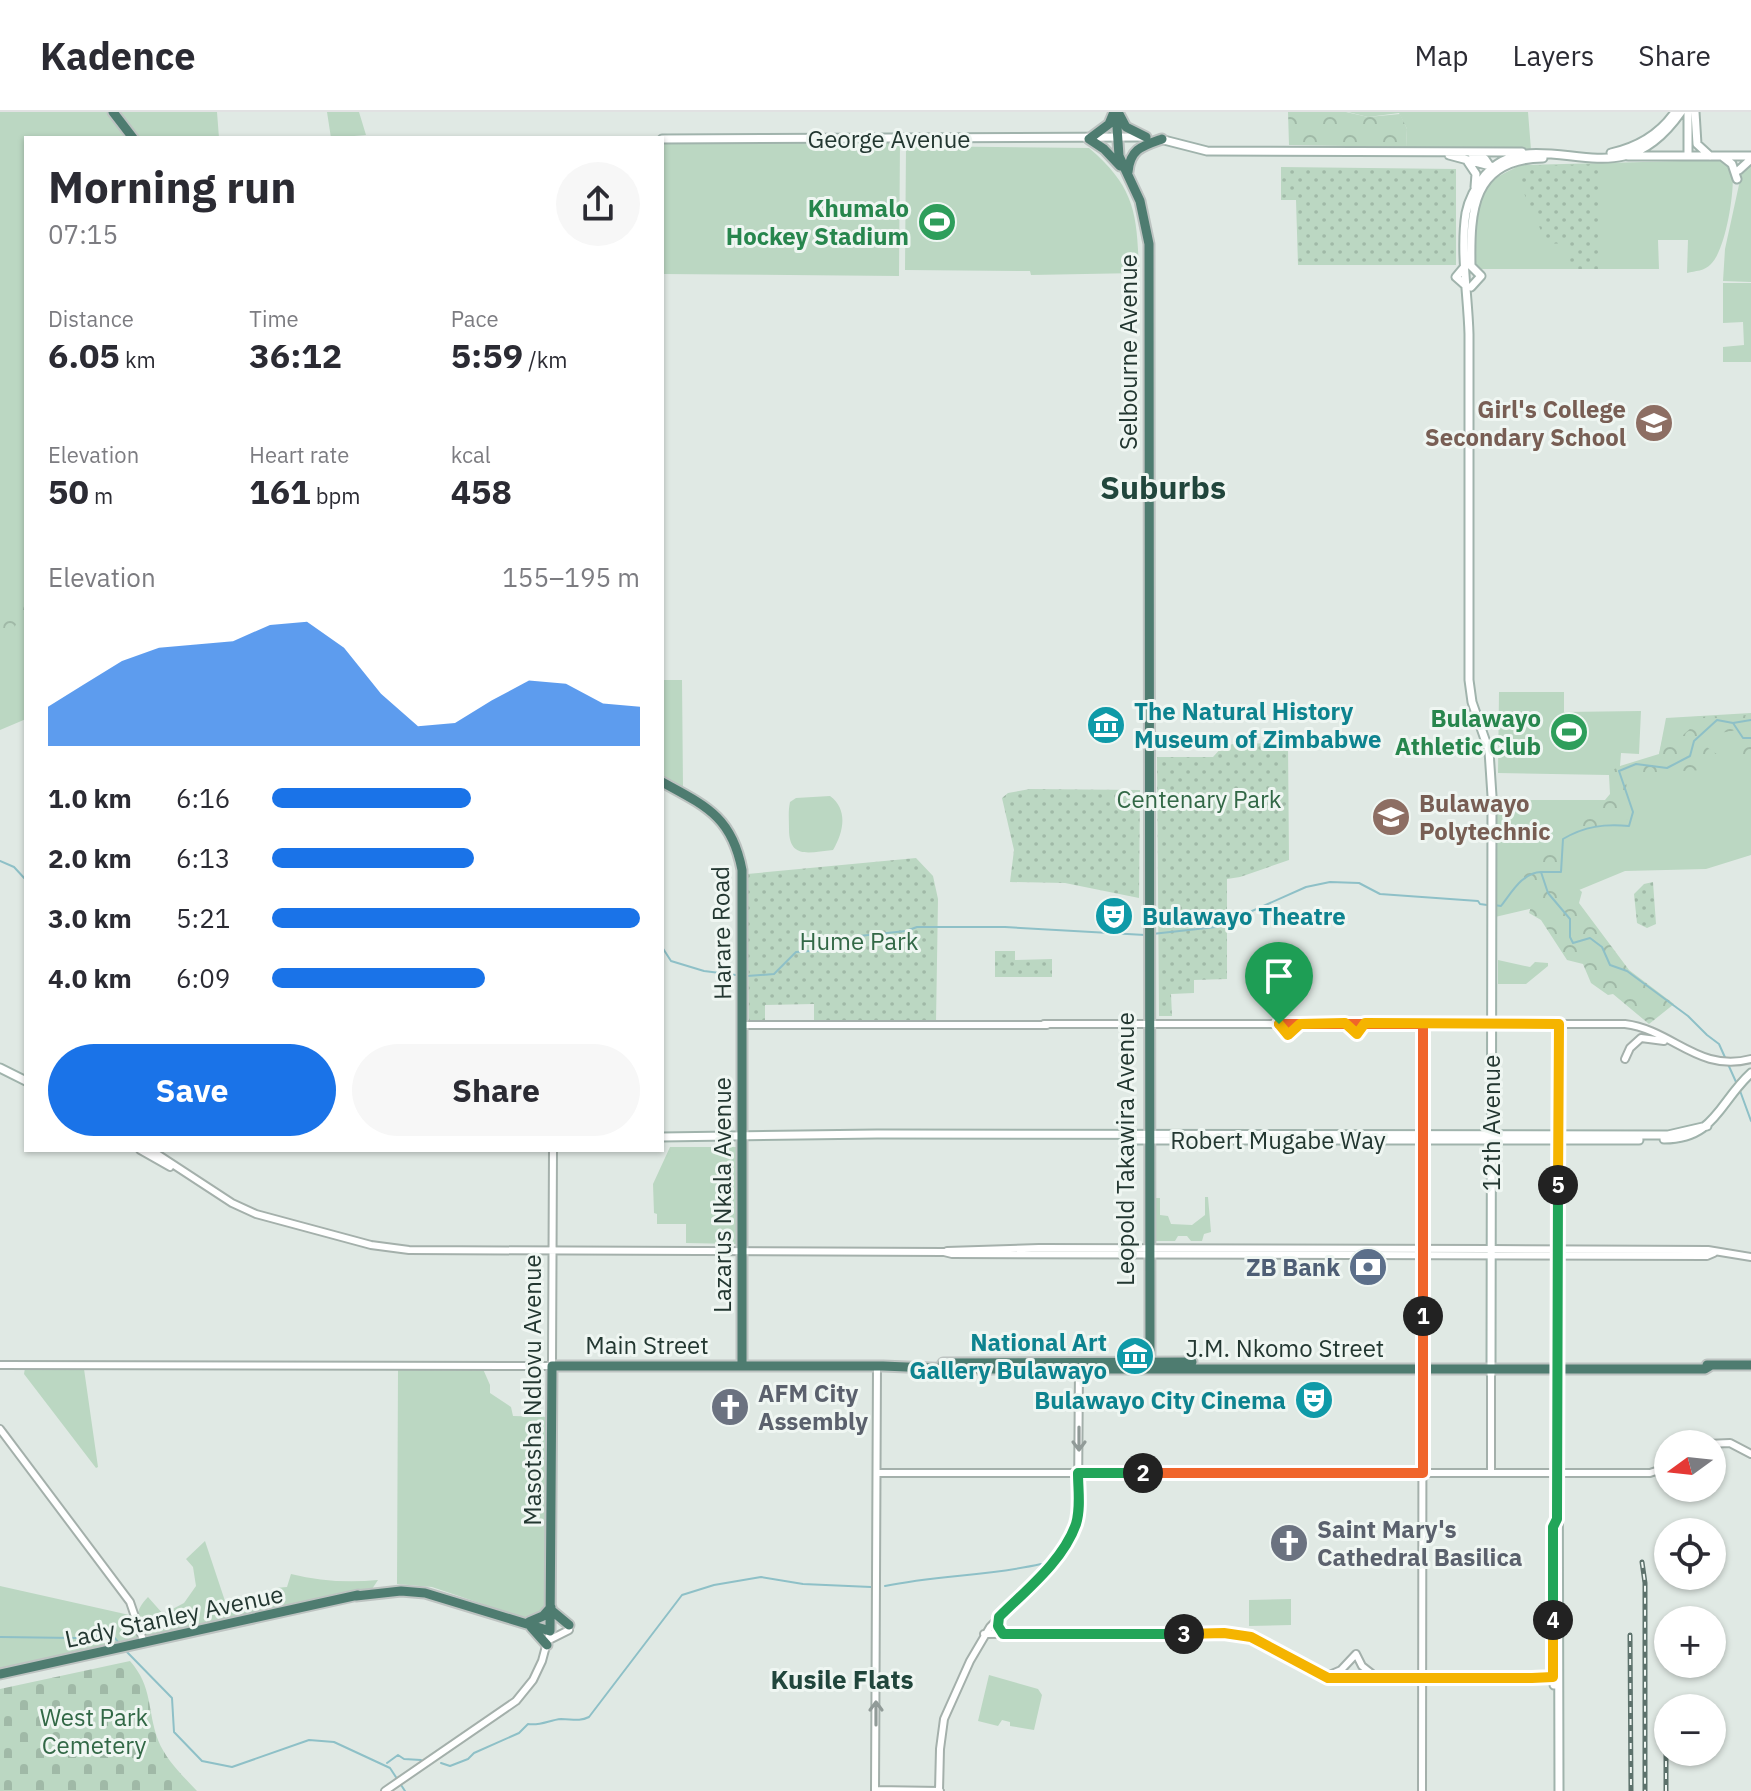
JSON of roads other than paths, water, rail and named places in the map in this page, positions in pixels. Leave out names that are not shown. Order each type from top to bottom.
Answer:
[{"type":"highway","points":[[113,112],[131,136]]},
{"type":"highway","points":[[1116,112],[1116,137]]},
{"type":"highway","points":[[1116,112],[1126,127],[1146,137]]},
{"type":"highway","points":[[1116,112],[1109,124],[1089,139],[1104,149],[1128,175]]},
{"type":"highway","name":"Selbourne Avenue","points":[[1116,137],[1119,156],[1145,216],[1149,244],[1148,668],[1145,680],[1148,933]]},
{"type":"highway","points":[[1128,175],[1129,159],[1134,151],[1162,139]]},
{"type":"highway","name":"Harare Road","points":[[664,783],[717,815],[738,849],[742,870],[743,1025]]},
{"type":"highway","name":"Leopold Takawira Avenue","points":[[1148,933],[1148,1365]]},
{"type":"highway","name":"Lazarus Nkala Avenue","points":[[742,1364],[740,1137],[743,1025]]},
{"type":"highway","name":"J.M. Nkomo Street","points":[[742,1364],[1491,1368],[1751,1365]]},
{"type":"highway","name":"J.M. Nkomo Street","points":[[742,1364],[935,1369],[1079,1364]]},
{"type":"highway","name":"Main Street","points":[[552,1366],[742,1364]]},
{"type":"highway","name":"Masotsha Ndlovu Avenue","points":[[549,1635],[552,1366]]},
{"type":"highway","name":"Lady Stanley Avenue","points":[[0,1674],[390,1587],[415,1587],[450,1595],[530,1624],[549,1635]]},
{"type":"highway","points":[[549,1635],[530,1624],[551,1609],[569,1627]]},
{"type":"main road","points":[[1597,156],[1627,149],[1650,138],[1678,112]]},
{"type":"main road","points":[[1622,156],[1652,143],[1669,128],[1678,112]]},
{"type":"main road","points":[[1688,112],[1688,156]]},
{"type":"main road","points":[[1695,112],[1697,144],[1711,156]]},
{"type":"main road","name":"George Avenue","points":[[664,139],[1146,137],[1207,151],[1558,155]]},
{"type":"main road","points":[[1468,287],[1466,214],[1491,168],[1510,157],[1528,153]]},
{"type":"main road","points":[[1491,168],[1519,160],[1558,155],[1751,158]]},
{"type":"main road","points":[[1465,156],[1485,159],[1491,168]]},
{"type":"main road","points":[[1465,156],[1476,174],[1477,192]]},
{"type":"main road","points":[[1721,156],[1732,164],[1737,179]]},
{"type":"main road","points":[[1739,170],[1751,158]]},
{"type":"main road","points":[[1477,192],[1497,172],[1519,160]]},
{"type":"main road","points":[[1468,266],[1456,277],[1468,287]]},
{"type":"main road","points":[[1468,266],[1481,276],[1468,287]]},
{"type":"main road","name":"12th Avenue","points":[[1468,287],[1469,680],[1472,702],[1490,756],[1491,1368]]},
{"type":"main road","points":[[0,1068],[24,1080]]},
{"type":"main road","name":"Robert Mugabe Way","points":[[664,1137],[1678,1139],[1698,1133],[1707,1126],[1751,1073]]},
{"type":"main road","points":[[1557,1791],[1553,1527],[1557,1519],[1558,1366]]},
{"type":"street","points":[[1279,1024],[1288,1035],[1300,1024]]},
{"type":"street","points":[[1422,1791],[1423,1024]]},
{"type":"street","points":[[1558,1366],[1559,1024]]},
{"type":"street","points":[[743,1025],[1625,1024],[1646,1029],[1708,1060],[1725,1063],[1751,1059]]},
{"type":"street","points":[[1625,1059],[1630,1048],[1641,1038],[1671,1043]]},
{"type":"street","points":[[144,1152],[256,1214],[371,1245],[422,1250],[952,1254],[1708,1250],[1751,1257]]},
{"type":"street","points":[[154,1152],[173,1167]]},
{"type":"street","name":"Masotsha Ndlovu Avenue","points":[[552,1366],[553,1152]]},
{"type":"street","points":[[877,1366],[875,1791],[939,1791],[940,1739],[947,1710],[984,1634],[1043,1573],[1069,1538],[1077,1515],[1079,1364]]},
{"type":"street","points":[[0,1365],[552,1366]]},
{"type":"street","name":"12th Avenue","points":[[1491,1368],[1491,1473]]},
{"type":"street","points":[[0,1429],[134,1609],[144,1643]]},
{"type":"street","points":[[1726,1443],[1751,1454]]},
{"type":"street","points":[[877,1473],[1654,1473]]},
{"type":"street","points":[[999,1617],[998,1626],[1003,1634]]},
{"type":"street","points":[[385,1791],[516,1701],[533,1680],[549,1635],[569,1627]]},
{"type":"street","points":[[984,1634],[1243,1635],[1328,1678],[1556,1676]]},
{"type":"street","points":[[1325,1676],[1341,1670],[1356,1654],[1365,1669],[1379,1679]]},
{"type":"waterway","points":[[1541,872],[1561,872],[1563,839],[1595,827],[1629,826],[1633,812],[1619,771],[1636,764],[1667,768],[1690,756],[1694,741],[1717,720],[1733,723],[1743,738],[1751,738]]},
{"type":"waterway","points":[[1733,723],[1751,720]]},
{"type":"waterway","points":[[0,861],[14,867],[24,878]]},
{"type":"waterway","points":[[1494,905],[1501,906],[1523,880],[1541,872],[1548,893],[1570,919],[1573,943],[1590,938],[1602,947],[1610,965],[1627,971],[1688,1016],[1719,1044],[1736,1082]]},
{"type":"waterway","points":[[1152,934],[1216,927],[1306,887],[1330,882],[1359,883],[1380,894],[1478,901],[1487,905]]},
{"type":"waterway","points":[[747,976],[774,974],[796,952],[825,950],[859,936],[917,927],[1005,927],[1145,935]]},
{"type":"waterway","points":[[664,950],[671,961],[704,971],[736,975]]},
{"type":"waterway","points":[[1739,1088],[1751,1121]]},
{"type":"waterway","points":[[885,1586],[1041,1564]]},
{"type":"waterway","points":[[441,1763],[450,1766],[468,1759],[474,1753],[519,1733],[528,1724],[589,1717],[682,1595],[714,1585],[761,1577],[803,1584],[871,1587]]},
{"type":"waterway","points":[[0,1637],[103,1636],[115,1638],[119,1643]]},
{"type":"waterway","points":[[126,1651],[172,1698],[174,1732],[202,1761],[232,1767],[309,1740],[334,1742],[390,1768],[405,1791]]},
{"type":"waterway","points":[[387,1763],[398,1755],[404,1759],[421,1760]]},
{"type":"railway","points":[[1642,1562],[1645,1583],[1645,1791]]},
{"type":"railway","points":[[1630,1635],[1631,1791]]},
{"type":"railway","points":[[1666,1766],[1666,1791]]},
{"type":"place","name":"Khumalo Hockey Stadium","points":[[937,222]]},
{"type":"place","name":"Girl's College Secondary School","points":[[1654,423]]},
{"type":"place","name":"The Natural History Museum of Zimbabwe","points":[[1106,725]]},
{"type":"place","name":"Bulawayo Athletic Club","points":[[1569,732]]},
{"type":"place","name":"Bulawayo Polytechnic","points":[[1391,817]]},
{"type":"place","name":"Bulawayo Theatre","points":[[1114,916]]},
{"type":"place","name":"ZB Bank","points":[[1368,1267]]},
{"type":"place","name":"National Art Gallery Bulawayo","points":[[1135,1356]]},
{"type":"place","name":"Bulawayo City Cinema","points":[[1314,1400]]},
{"type":"place","name":"AFM City Assembly","points":[[730,1407]]},
{"type":"place","name":"Saint Mary's Cathedral Basilica","points":[[1289,1543]]},
{"type":"district","name":"Suburbs","points":[[1163,487]]},
{"type":"district","name":"Kusile Flats","points":[[842,1679]]},
{"type":"park label","name":"Centenary Park","points":[[1199,799]]},
{"type":"park label","name":"Hume Park","points":[[859,941]]},
{"type":"park label","name":"West Park Cemetery","points":[[94,1731]]}]
